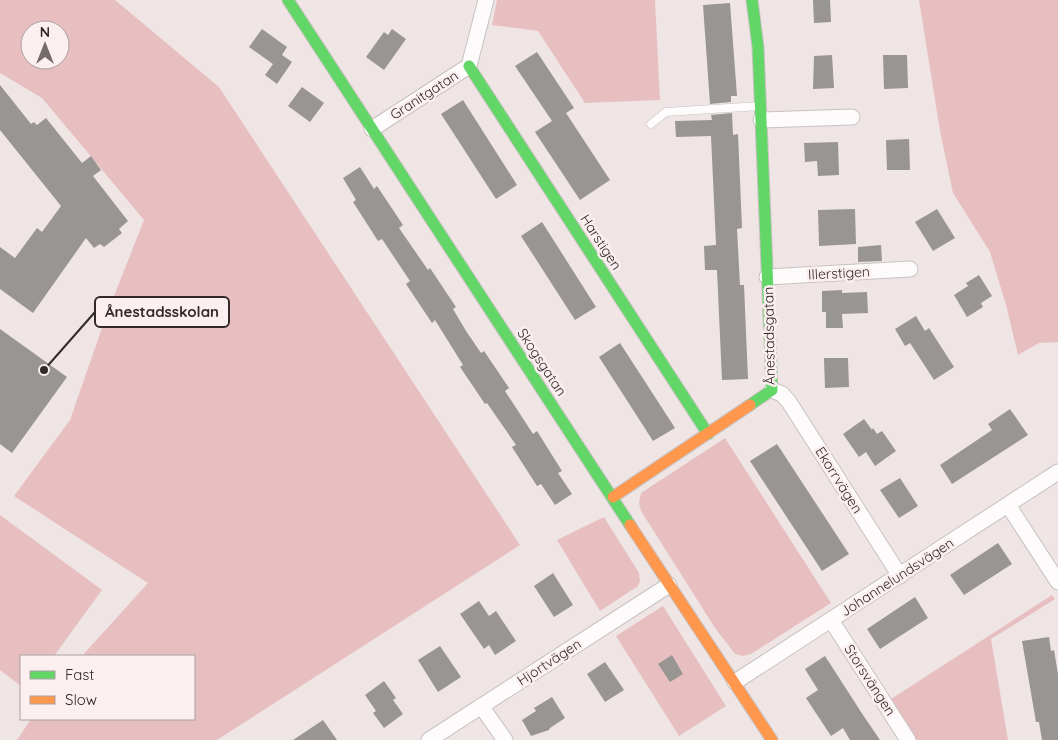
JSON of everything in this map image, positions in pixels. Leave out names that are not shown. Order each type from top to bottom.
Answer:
[{"type":"street","name":"Skogsgatan","points":[[288,0],[772,740]]},
{"type":"street","name":"Granitgatan","points":[[372,129],[469,66],[486,0]]},
{"type":"street","name":"Ånestadsgatan","points":[[613,497],[772,390],[761,113],[756,24],[752,0]]},
{"type":"street","name":"Harstigen","points":[[469,66],[708,434]]},
{"type":"street","points":[[761,113],[852,117]]},
{"type":"street","name":"Illerstigen","points":[[768,277],[910,270]]},
{"type":"street","name":"Ekorrvägen","points":[[772,390],[782,394],[789,402],[900,576]]},
{"type":"street","name":"Johannelundsvägen","points":[[735,682],[1058,472]]},
{"type":"street","points":[[1008,505],[1058,582]]},
{"type":"street","name":"Hjortvägen","points":[[429,740],[669,584]]},
{"type":"street","name":"Storsvängen","points":[[831,620],[908,740]]},
{"type":"street","points":[[481,706],[505,740]]},
{"type":"lane","points":[[651,124],[666,112],[761,113]]},
{"type":"shaded area","points":[[0,0],[115,0],[219,87],[520,545],[217,740],[17,740],[30,720],[195,720],[195,655],[83,655],[148,583],[14,496],[70,420],[105,319],[144,220],[42,98],[0,73]]},
{"type":"shaded area","points":[[497,0],[655,0],[660,100],[585,103],[538,31],[492,25]]},
{"type":"shaded area","points":[[919,0],[1058,0],[1058,342],[1039,343],[1018,355],[1006,305],[990,252],[953,193],[940,131]]},
{"type":"shaded area","points":[[725,438],[831,603],[751,654],[743,656],[735,654],[715,628],[641,511],[639,503],[641,493]]},
{"type":"shaded area","points":[[0,515],[102,590],[55,655],[20,655],[20,685],[0,670]]},
{"type":"shaded area","points":[[604,517],[639,573],[640,581],[638,586],[600,611],[557,540]]},
{"type":"shaded area","points":[[1052,595],[1055,599],[991,639],[1008,740],[917,740],[891,699]]},
{"type":"shaded area","points":[[663,606],[726,706],[679,736],[616,636]]},
{"type":"building","points":[[813,0],[830,0],[831,22],[814,23]]},
{"type":"building","points":[[730,3],[737,96],[731,96],[731,102],[710,104],[703,5]]},
{"type":"building","points":[[262,29],[287,47],[282,55],[292,62],[277,84],[265,75],[273,64],[249,47]]},
{"type":"building","points":[[392,29],[406,39],[384,70],[366,57],[384,32],[388,35]]},
{"type":"building","points":[[537,52],[574,108],[566,113],[610,180],[580,200],[535,132],[552,121],[515,66]]},
{"type":"building","points":[[832,55],[834,88],[813,89],[814,56]]},
{"type":"building","points":[[883,55],[907,55],[908,88],[884,89]]},
{"type":"building","points":[[0,85],[31,124],[34,122],[37,125],[46,118],[82,163],[91,156],[101,170],[93,176],[128,221],[119,229],[122,233],[104,247],[100,244],[94,248],[86,238],[33,313],[0,289],[0,247],[15,258],[37,228],[42,232],[61,206],[0,130]]},
{"type":"building","points":[[302,87],[324,103],[310,122],[288,106]]},
{"type":"building","points":[[463,100],[517,185],[496,199],[441,114]]},
{"type":"building","points":[[732,113],[733,135],[738,134],[742,228],[737,229],[740,285],[744,285],[748,379],[722,380],[717,270],[705,270],[704,246],[716,245],[711,136],[676,137],[675,121],[712,120],[711,115]]},
{"type":"building","points":[[909,139],[910,170],[887,170],[886,140]]},
{"type":"building","points":[[838,142],[839,175],[818,176],[817,161],[805,162],[804,143]]},
{"type":"building","points":[[360,167],[374,189],[377,186],[403,225],[399,228],[428,270],[430,268],[456,307],[453,309],[481,353],[484,351],[509,388],[505,391],[533,434],[537,431],[562,471],[558,473],[572,494],[555,505],[541,484],[537,486],[512,447],[516,445],[460,367],[463,365],[435,320],[432,323],[406,284],[410,281],[382,239],[378,241],[353,202],[356,200],[343,178]]},
{"type":"building","points":[[855,209],[856,244],[819,246],[818,210]]},
{"type":"building","points":[[937,209],[955,238],[933,251],[915,222]]},
{"type":"building","points":[[542,222],[596,307],[575,320],[521,236]]},
{"type":"building","points":[[881,245],[882,261],[858,262],[858,247]]},
{"type":"building","points":[[979,275],[992,296],[981,303],[983,307],[967,317],[954,295],[968,286],[966,283]]},
{"type":"building","points":[[842,290],[842,293],[867,292],[868,313],[842,314],[843,328],[826,328],[826,312],[822,312],[822,291]]},
{"type":"building","points":[[916,316],[925,331],[929,328],[954,367],[934,380],[910,343],[905,346],[895,329]]},
{"type":"building","points":[[0,329],[67,377],[12,453],[0,444]]},
{"type":"building","points":[[620,343],[675,428],[653,441],[599,357]]},
{"type":"building","points":[[824,358],[848,358],[849,387],[825,388]]},
{"type":"building","points":[[1010,409],[1028,435],[952,484],[940,465],[992,430],[988,424]]},
{"type":"building","points":[[864,419],[877,434],[882,431],[896,451],[875,466],[866,452],[859,457],[843,434]]},
{"type":"building","points":[[777,444],[849,554],[822,571],[750,461]]},
{"type":"building","points":[[900,478],[918,506],[899,518],[880,490]]},
{"type":"building","points":[[998,543],[1012,564],[964,595],[950,575]]},
{"type":"building","points":[[553,573],[573,605],[554,617],[534,586]]},
{"type":"building","points":[[915,597],[928,618],[880,649],[867,629]]},
{"type":"building","points":[[479,601],[489,616],[496,611],[516,641],[495,655],[489,645],[484,649],[460,614]]},
{"type":"building","points":[[1049,637],[1051,651],[1054,650],[1058,674],[1058,740],[1042,740],[1039,722],[1036,722],[1022,641]]},
{"type":"building","points":[[440,646],[461,677],[438,692],[418,660]]},
{"type":"building","points":[[672,655],[683,674],[670,682],[658,664]]},
{"type":"building","points":[[825,656],[880,740],[850,740],[843,728],[831,736],[806,698],[818,690],[805,669]]},
{"type":"building","points":[[605,662],[624,690],[605,702],[587,674]]},
{"type":"building","points":[[384,681],[396,698],[393,700],[403,714],[384,728],[373,713],[376,711],[365,695]]},
{"type":"building","points":[[552,697],[565,718],[549,730],[531,736],[522,720],[536,711],[534,708]]},
{"type":"building","points":[[323,720],[337,740],[293,740]]},
{"type":"traffic: fast","points":[[288,0],[630,525]]},
{"type":"traffic: fast","points":[[750,405],[772,390],[758,47],[752,0]]},
{"type":"traffic: fast","points":[[469,66],[708,434]]},
{"type":"traffic: slow","points":[[613,497],[750,405]]},
{"type":"traffic: slow","points":[[630,525],[772,740]]},
{"type":"place","name":"Ånestadsskolan","points":[[44,370]]}]
